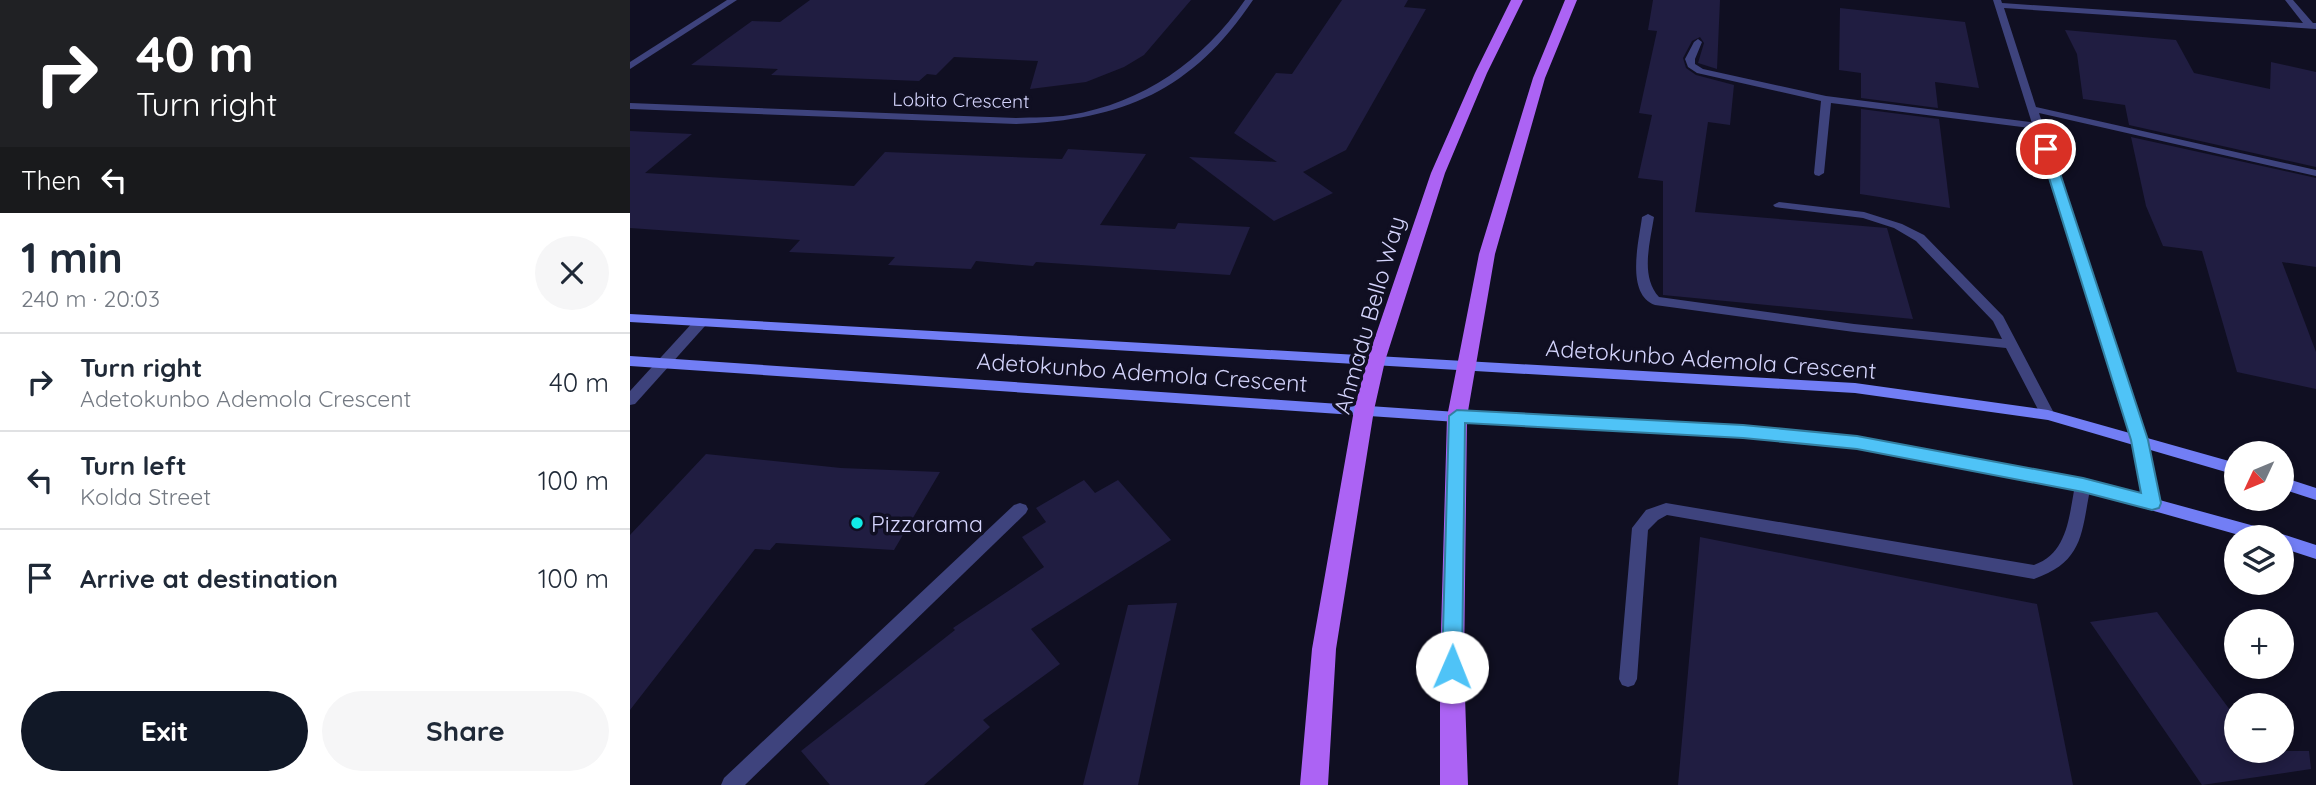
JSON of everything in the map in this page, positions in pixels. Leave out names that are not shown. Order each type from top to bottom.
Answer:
[{"type":"main road","name":"Ahmadu Bello Way","points":[[1314,785],[1324,649],[1364,411],[1376,360],[1438,173],[1480,73],[1517,0]]},
{"type":"main road","points":[[1454,785],[1452,667],[1457,416],[1487,254],[1539,78],[1572,0]]},
{"type":"main road","name":"Adetokunbo Ademola Crescent","points":[[630,318],[1855,388],[2048,415],[2224,465]]},
{"type":"main road","name":"Adetokunbo Ademola Crescent","points":[[630,360],[1364,411],[1743,432],[1857,442],[2083,485],[2228,525]]},
{"type":"main road","points":[[2294,486],[2316,494]]},
{"type":"main road","points":[[2294,545],[2316,552]]},
{"type":"street","points":[[630,66],[733,0]]},
{"type":"street","name":"Lobito Crescent","points":[[630,106],[1016,121],[1079,117],[1122,105],[1166,85],[1197,63],[1240,16],[1249,0]]},
{"type":"street","points":[[2288,0],[2313,25]]},
{"type":"street","points":[[2152,503],[2139,440],[1998,3],[2313,25]]},
{"type":"street","points":[[1698,42],[1690,59],[1691,65],[1700,71],[1826,99],[2038,126]]},
{"type":"street","points":[[1819,173],[1826,99]]},
{"type":"street","points":[[2033,108],[2316,173]]},
{"type":"street","points":[[1779,205],[1864,215],[1898,226],[1920,238],[1998,319],[2048,415]]},
{"type":"street","points":[[1648,217],[1642,273],[1646,294],[1654,301],[1827,325],[2011,344]]},
{"type":"street","points":[[630,400],[699,323]]},
{"type":"street","points":[[1628,679],[1640,528],[1651,515],[1666,509],[2034,572],[2052,568],[2067,554],[2083,485]]},
{"type":"street","points":[[731,785],[1020,509]]},
{"type":"building","points":[[810,0],[1191,0],[1144,55],[1124,67],[1086,82],[1030,89],[1038,61],[954,57],[936,75],[927,74],[919,81],[771,75],[778,69],[691,65],[752,21],[780,22]]},
{"type":"building","points":[[1342,0],[1408,0],[1404,7],[1426,9],[1346,150],[1303,172],[1333,193],[1274,221],[1189,157],[1277,162],[1234,133],[1276,73],[1292,74]]},
{"type":"building","points":[[1653,0],[1720,0],[1717,69],[1698,63],[1704,43],[1700,37],[1692,41],[1683,58],[1686,68],[1696,75],[1734,85],[1730,125],[1708,122],[1695,212],[1887,228],[1913,319],[1663,295],[1663,181],[1638,178],[1652,115],[1639,113],[1657,31],[1648,30]]},
{"type":"building","points":[[1840,8],[1965,22],[1979,88],[1935,82],[1938,108],[1861,98],[1861,73],[1839,70]]},
{"type":"building","points":[[2065,30],[2176,40],[2194,73],[2270,89],[2271,62],[2316,72],[2316,167],[2129,125],[2125,105],[2083,99],[2077,54]]},
{"type":"building","points":[[1861,109],[1939,119],[1950,208],[1860,194]]},
{"type":"building","points":[[630,131],[692,134],[645,173],[854,186],[885,152],[1062,159],[1068,149],[1146,154],[1100,225],[1175,229],[1178,223],[1250,227],[1230,275],[1036,262],[1033,266],[976,261],[971,269],[888,265],[895,257],[789,252],[800,240],[630,228]]},
{"type":"building","points":[[2131,137],[2316,178],[2316,267],[2282,262],[2316,352],[2316,389],[2237,372],[2202,251],[2163,246],[2146,206]]},
{"type":"building","points":[[706,454],[841,468],[940,472],[894,550],[776,543],[770,550],[755,549],[630,710],[630,535]]},
{"type":"building","points":[[1084,480],[1095,493],[1118,480],[1171,540],[1031,629],[1060,664],[983,720],[990,727],[924,785],[830,785],[801,751],[955,630],[953,628],[1044,567],[1022,537],[1046,522],[1036,508]]},
{"type":"building","points":[[1700,537],[2037,604],[2073,785],[1678,785]]},
{"type":"building","points":[[1177,603],[1138,785],[1083,785],[1128,605]]},
{"type":"building","points":[[2157,612],[2224,702],[2224,763],[2294,763],[2294,751],[2309,751],[2311,769],[2202,785],[2090,622]]},
{"type":"place","name":"Pizzarama","points":[[857,523]]},
{"type":"route","points":[[1452,667],[1457,416],[1743,432],[1857,442],[2083,485],[2152,503],[2139,440],[2046,149]]}]
